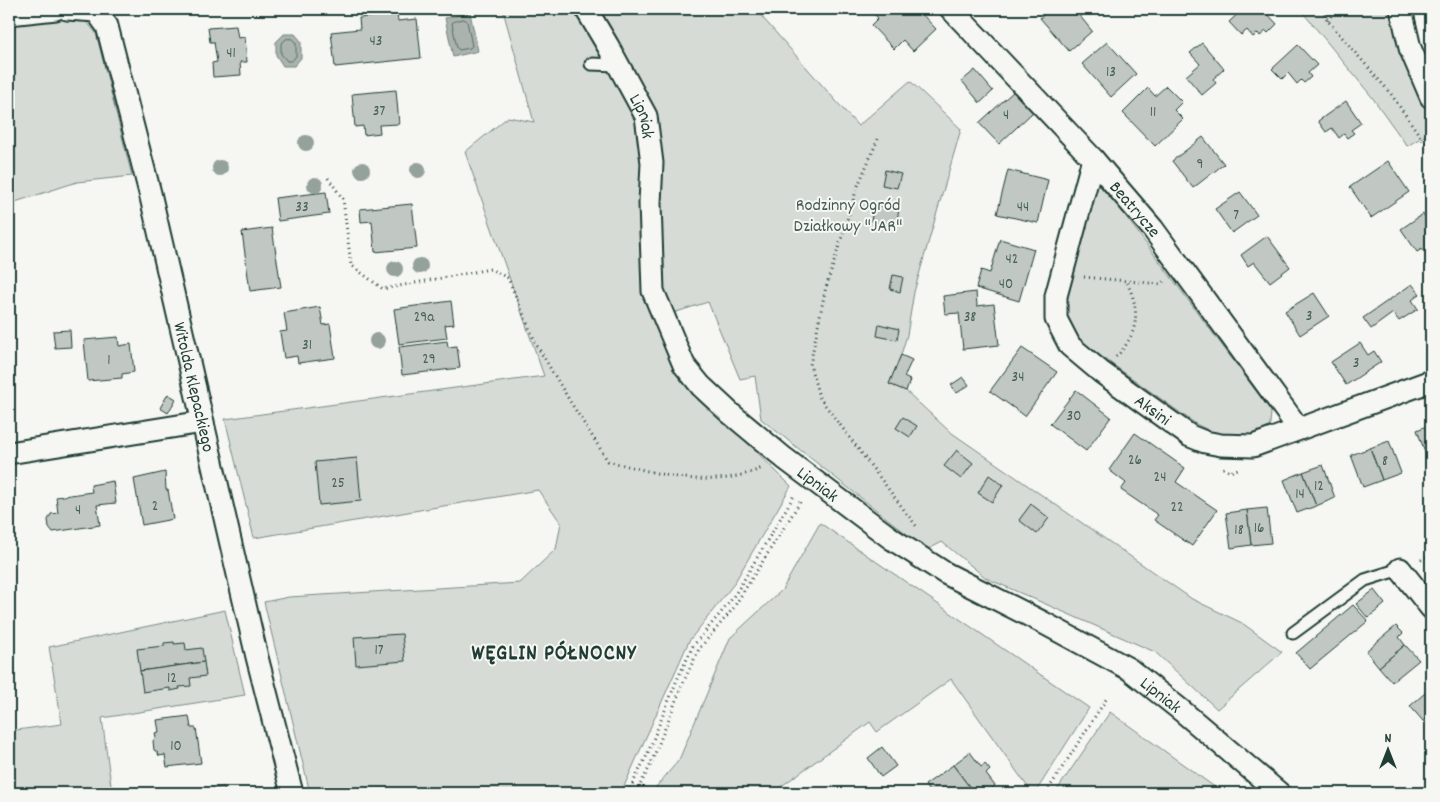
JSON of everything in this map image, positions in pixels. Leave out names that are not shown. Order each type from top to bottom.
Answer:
[{"type":"street","points":[[16,12],[56,9]]},
{"type":"street","name":"Witolda Klepackiego","points":[[67,9],[96,11],[107,26],[150,193],[257,656],[292,793]]},
{"type":"street","name":"Lipniak","points":[[586,9],[646,116],[652,163],[650,203],[654,291],[684,365],[701,386],[730,414],[810,479],[892,539],[945,573],[1129,669],[1279,793]]},
{"type":"street","name":"Beatrycze","points":[[951,9],[1093,159],[1153,229],[1299,429]]},
{"type":"street","points":[[1402,9],[1410,48],[1431,97]]},
{"type":"street","name":"Aksini","points":[[1093,159],[1061,272],[1056,296],[1056,319],[1070,346],[1101,372],[1190,436],[1205,442],[1221,445],[1253,446],[1431,382]]},
{"type":"street","points":[[9,454],[203,422]]},
{"type":"street","points":[[1400,569],[1431,608]]},
{"type":"lane","points":[[591,64],[618,65]]},
{"type":"lane","points":[[1293,633],[1365,580],[1400,569]]},
{"type":"path","points":[[1322,9],[1328,21],[1391,94],[1431,152]]},
{"type":"path","points":[[1328,21],[1335,9]]},
{"type":"path","points":[[878,139],[857,188],[825,291],[810,365],[819,397],[920,531]]},
{"type":"path","points":[[328,178],[343,199],[351,266],[383,289],[490,269],[508,278],[536,344],[608,461],[655,473],[702,481],[746,475],[784,458]]},
{"type":"path","points":[[1061,272],[1076,276],[1160,284],[1182,269]]},
{"type":"path","points":[[1101,372],[1125,347],[1134,326],[1137,309],[1126,281]]},
{"type":"path","points":[[1222,467],[1230,472],[1240,468]]},
{"type":"path","points":[[628,793],[647,755],[693,646],[729,603],[810,479]]},
{"type":"path","points":[[636,793],[650,766],[682,683],[699,649],[741,598],[810,479]]},
{"type":"path","points":[[1046,793],[1106,698]]},
{"type":"green space","name":"Rodzinny Ogród Działkowy \"JAR\"","points":[[504,9],[755,9],[858,126],[910,81],[961,129],[914,292],[907,335],[889,384],[906,391],[949,431],[1192,599],[1242,623],[1282,652],[1217,709],[1155,652],[986,578],[942,542],[927,550],[761,419],[755,376],[740,379],[708,302],[654,319],[695,391],[791,486],[733,585],[689,641],[621,793],[310,793],[264,602],[289,597],[520,583],[556,549],[561,523],[538,490],[254,538],[225,419],[544,376],[465,152],[508,117],[534,122]]},
{"type":"green space","points":[[1300,9],[1391,9],[1408,71],[1431,118],[1431,132],[1407,146],[1372,97]]},
{"type":"green space","points":[[66,17],[85,20],[96,33],[132,176],[77,182],[9,204],[9,23]]},
{"type":"green space","points":[[1095,180],[1121,210],[1271,411],[1270,425],[1260,435],[1251,438],[1222,437],[1196,424],[1077,339],[1061,307]]},
{"type":"green space","points":[[820,523],[1089,708],[1035,793],[1032,793],[951,679],[877,732],[870,722],[772,793],[653,793],[679,760],[730,638],[782,590]]},
{"type":"green space","points":[[225,610],[245,695],[102,718],[112,793],[9,793],[9,731],[62,724],[49,647]]},
{"type":"green space","points":[[1110,712],[1223,793],[1062,793],[1057,790]]},
{"type":"water","points":[[470,13],[478,51],[453,57],[445,18]]},
{"type":"water","points":[[284,34],[295,34],[301,41],[301,58],[294,66],[283,66],[276,55],[276,42]]},
{"type":"building","points":[[869,9],[917,9],[936,29],[913,51],[903,40],[894,49],[871,25],[878,18]]},
{"type":"building","points":[[1051,9],[1086,9],[1079,15],[1092,31],[1069,51],[1040,18]]},
{"type":"building","points":[[1243,9],[1263,9],[1277,24],[1268,33],[1266,31],[1260,36],[1258,33],[1253,37],[1247,30],[1241,35],[1229,22]]},
{"type":"building","points":[[397,14],[398,21],[417,19],[421,58],[335,67],[331,32],[360,29],[359,18]]},
{"type":"building","points":[[236,26],[238,38],[245,37],[247,62],[240,62],[241,75],[213,77],[212,63],[217,62],[214,42],[210,42],[208,28]]},
{"type":"building","points":[[1107,42],[1136,74],[1111,97],[1082,64]]},
{"type":"building","points":[[1202,43],[1224,69],[1213,79],[1216,83],[1202,95],[1186,76],[1200,64],[1190,53]]},
{"type":"building","points":[[1298,45],[1317,65],[1308,73],[1311,77],[1304,83],[1301,80],[1297,84],[1288,73],[1282,79],[1272,69]]},
{"type":"building","points":[[975,70],[993,91],[980,103],[962,81]]},
{"type":"building","points":[[1166,86],[1182,102],[1174,110],[1183,119],[1155,146],[1123,113],[1148,88],[1155,96]]},
{"type":"building","points":[[396,90],[399,124],[379,125],[380,133],[364,135],[363,126],[355,127],[352,94]]},
{"type":"building","points":[[1014,91],[1033,112],[999,144],[979,123]]},
{"type":"building","points":[[1346,101],[1361,123],[1351,130],[1354,133],[1347,138],[1344,134],[1339,138],[1332,128],[1326,132],[1318,121]]},
{"type":"building","points":[[1203,137],[1224,164],[1193,188],[1172,161]]},
{"type":"building","points":[[1388,161],[1409,192],[1371,218],[1350,187]]},
{"type":"building","points":[[885,170],[901,174],[897,188],[882,185]]},
{"type":"building","points":[[1008,170],[1048,180],[1038,223],[997,214]]},
{"type":"building","points":[[326,192],[329,214],[278,221],[275,198]]},
{"type":"building","points":[[1240,192],[1257,215],[1232,233],[1215,209]]},
{"type":"building","points":[[412,204],[417,248],[375,252],[372,221],[361,222],[360,209]]},
{"type":"building","points":[[874,205],[899,209],[896,226],[871,221]]},
{"type":"building","points":[[1423,214],[1431,225],[1431,242],[1429,243],[1431,247],[1424,252],[1422,249],[1417,252],[1401,229]]},
{"type":"building","points":[[272,228],[281,287],[250,291],[242,232]]},
{"type":"building","points":[[1267,236],[1290,267],[1270,282],[1254,262],[1248,266],[1241,255]]},
{"type":"building","points":[[1000,239],[1034,249],[1019,301],[976,288],[981,270],[990,273]]},
{"type":"building","points":[[893,275],[903,277],[900,292],[890,289]]},
{"type":"building","points":[[1412,284],[1420,294],[1412,300],[1418,309],[1399,321],[1393,313],[1371,329],[1363,318]]},
{"type":"building","points":[[976,292],[977,306],[994,304],[999,345],[963,349],[959,313],[945,314],[943,296]]},
{"type":"building","points":[[1314,293],[1329,316],[1300,335],[1285,311]]},
{"type":"building","points":[[451,301],[454,324],[445,325],[447,338],[399,344],[394,309]]},
{"type":"building","points":[[320,307],[323,325],[330,324],[335,358],[298,363],[297,356],[284,358],[280,332],[287,331],[284,313]]},
{"type":"building","points":[[879,324],[899,329],[897,340],[877,336]]},
{"type":"building","points":[[70,330],[71,347],[55,348],[53,331]]},
{"type":"building","points":[[118,337],[119,346],[131,344],[134,372],[122,374],[122,378],[88,381],[84,340]]},
{"type":"building","points":[[447,341],[448,347],[457,346],[460,368],[402,375],[399,347]]},
{"type":"building","points":[[1360,343],[1368,355],[1374,351],[1381,362],[1346,385],[1331,362]]},
{"type":"building","points":[[1022,348],[1057,372],[1025,416],[990,391]]},
{"type":"building","points":[[901,355],[912,360],[904,377],[910,380],[906,391],[889,384]]},
{"type":"building","points":[[963,377],[969,385],[957,393],[951,385]]},
{"type":"building","points":[[1076,390],[1111,417],[1086,451],[1050,424]]},
{"type":"building","points":[[168,394],[176,399],[168,413],[160,408]]},
{"type":"building","points":[[903,417],[917,426],[910,437],[896,428]]},
{"type":"building","points":[[1431,424],[1431,462],[1429,463],[1417,430]]},
{"type":"building","points":[[1135,433],[1185,468],[1176,482],[1217,510],[1192,546],[1154,520],[1158,515],[1121,490],[1126,483],[1109,470]]},
{"type":"building","points":[[1389,441],[1401,473],[1382,480],[1370,448]]},
{"type":"building","points":[[1370,448],[1382,480],[1363,487],[1351,455]]},
{"type":"building","points":[[957,450],[973,463],[961,479],[944,466]]},
{"type":"building","points":[[357,458],[361,501],[319,505],[315,462]]},
{"type":"building","points":[[1323,465],[1335,498],[1316,506],[1303,472]]},
{"type":"building","points":[[165,472],[166,490],[168,490],[173,519],[142,525],[134,479]]},
{"type":"building","points":[[1303,472],[1316,506],[1297,513],[1284,480]]},
{"type":"building","points":[[989,475],[1003,485],[992,502],[978,493]]},
{"type":"building","points":[[113,481],[116,503],[97,505],[100,525],[53,532],[49,527],[48,520],[51,514],[58,513],[56,497],[92,492],[91,485]]},
{"type":"building","points":[[1031,504],[1049,518],[1037,534],[1019,520]]},
{"type":"building","points":[[1267,508],[1271,543],[1251,545],[1247,510]]},
{"type":"building","points":[[1247,510],[1251,545],[1231,548],[1226,513]]},
{"type":"building","points":[[1374,590],[1385,604],[1368,618],[1356,604]]},
{"type":"building","points":[[1353,605],[1368,621],[1310,669],[1296,653]]},
{"type":"building","points":[[1396,626],[1403,633],[1399,637],[1405,645],[1379,667],[1366,651]]},
{"type":"building","points":[[402,634],[405,661],[356,665],[354,637]]},
{"type":"building","points":[[174,642],[174,644],[185,643],[186,650],[202,648],[204,662],[140,671],[137,649],[164,646],[164,643]]},
{"type":"building","points":[[1405,645],[1419,660],[1392,682],[1379,667]]},
{"type":"building","points":[[204,662],[206,676],[190,678],[191,686],[179,687],[180,689],[170,691],[170,688],[143,692],[140,671]]},
{"type":"building","points":[[1431,688],[1431,715],[1423,721],[1410,706]]},
{"type":"building","points":[[189,716],[191,728],[196,728],[201,763],[167,767],[165,755],[159,756],[154,750],[153,741],[156,737],[155,733],[159,732],[157,720]]},
{"type":"building","points":[[882,747],[896,766],[881,777],[868,758]]},
{"type":"building","points":[[970,752],[981,767],[985,764],[990,770],[986,774],[995,786],[986,793],[974,793],[953,765]]},
{"type":"building","points":[[953,765],[974,793],[930,793],[925,785]]},
{"type":"building","points":[[224,787],[225,793],[194,793],[194,791]]},
{"type":"district","name":"WĘGLIN PÓŁNOCNY","points":[[554,651]]}]
